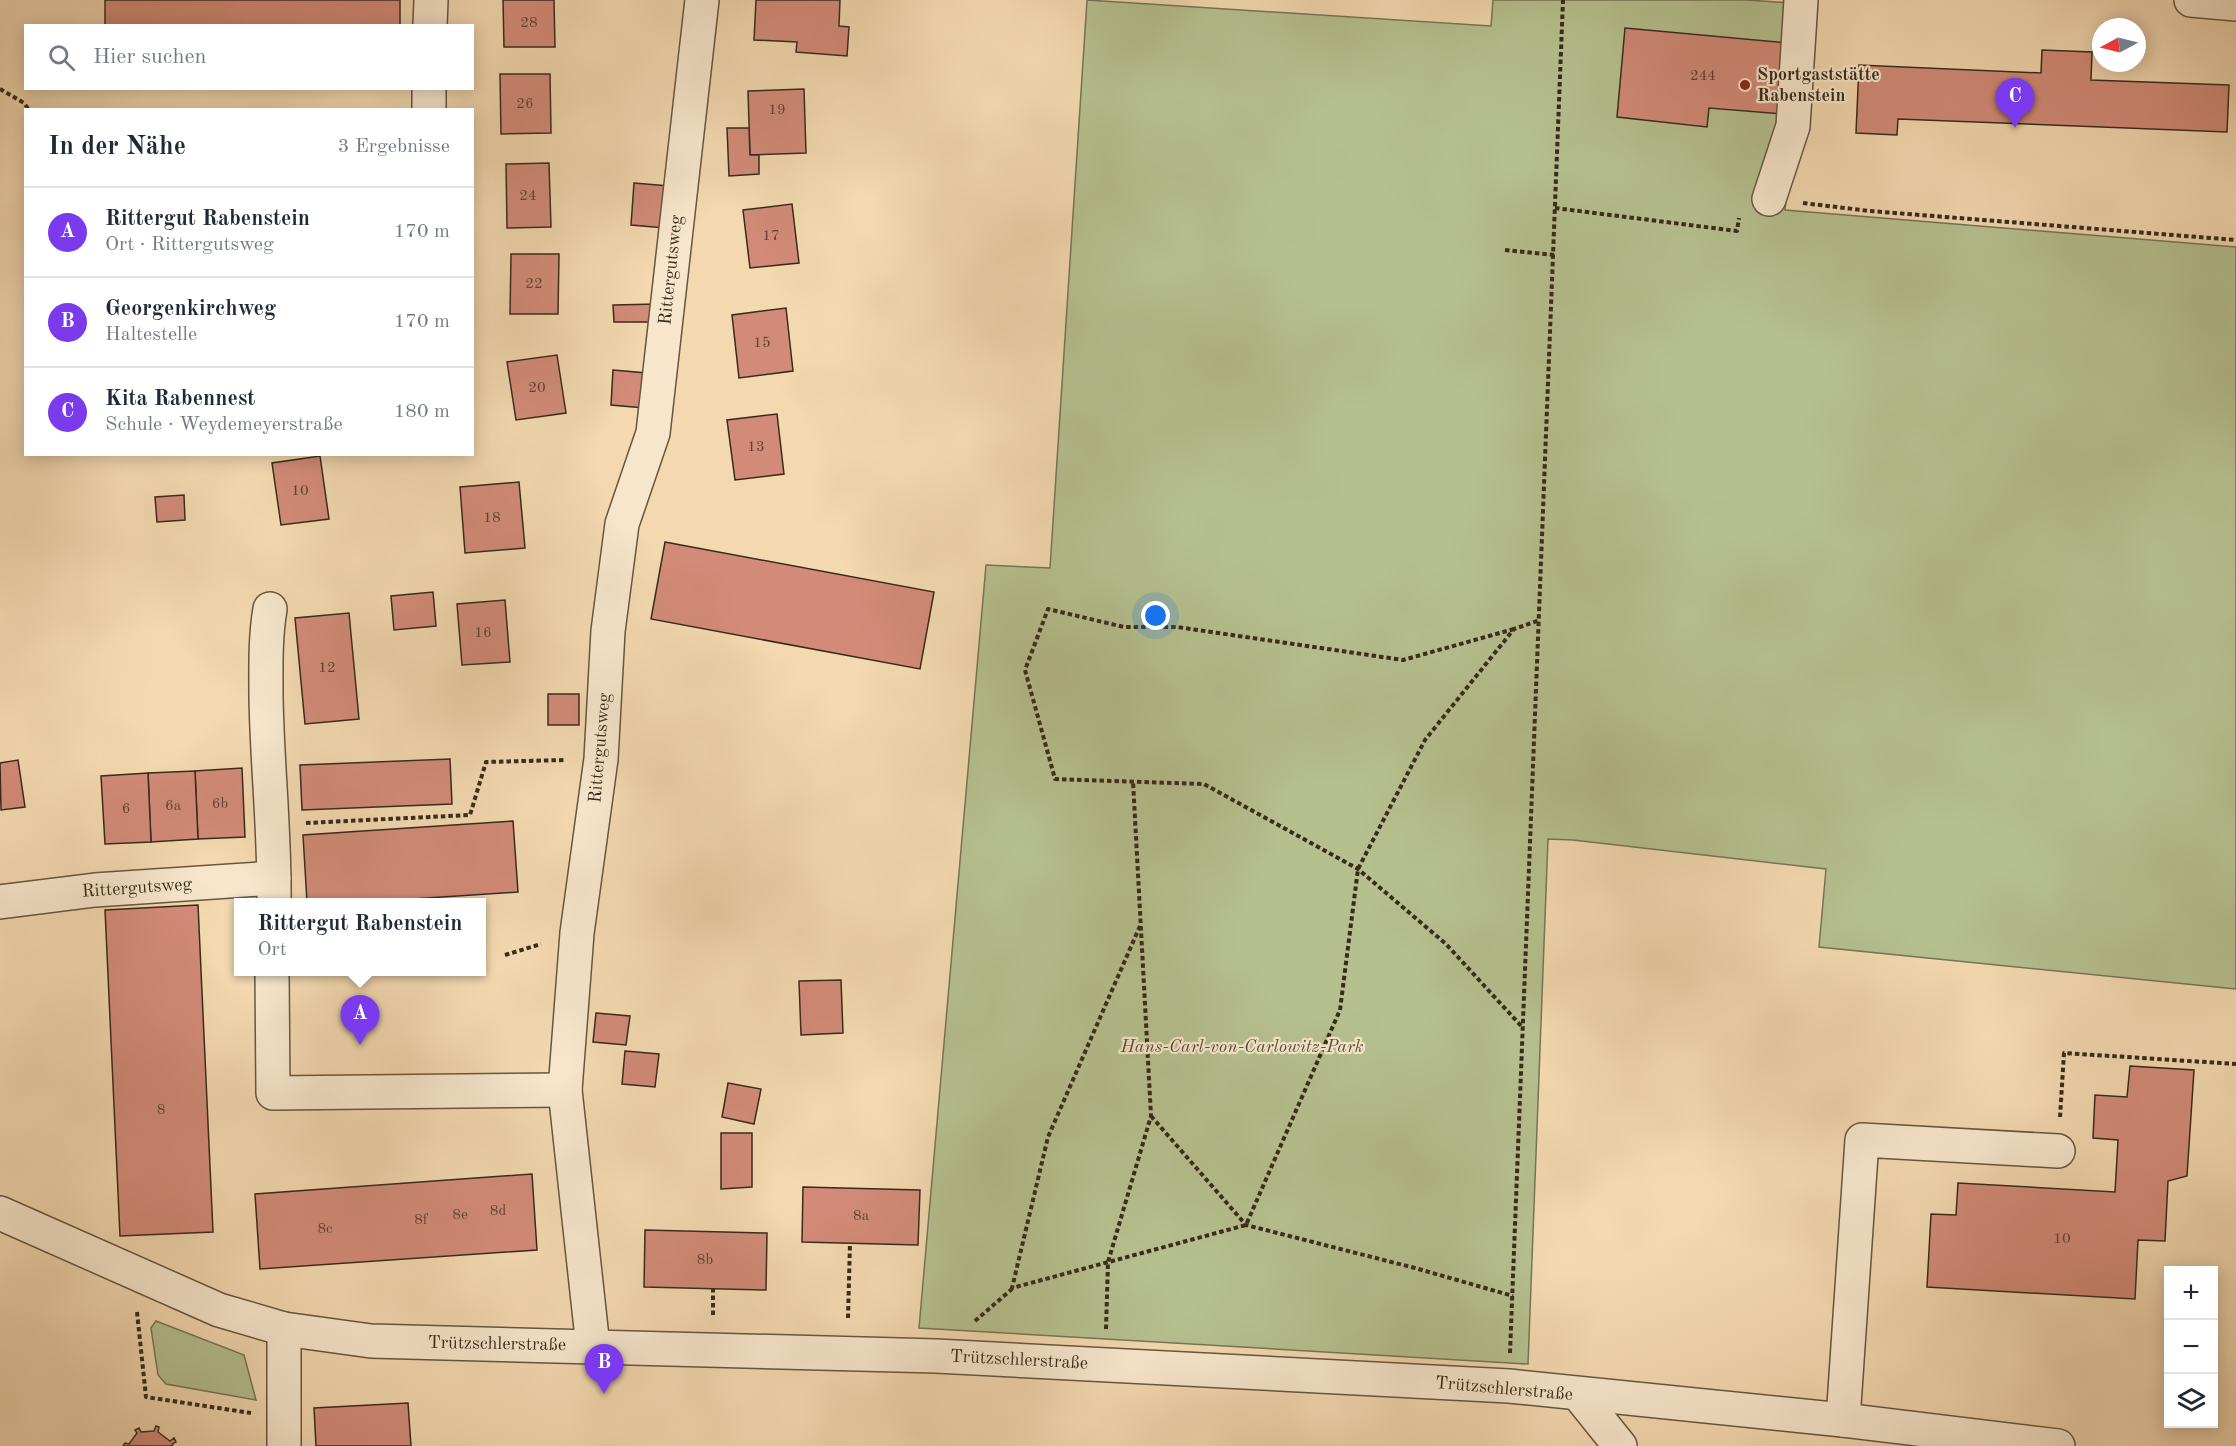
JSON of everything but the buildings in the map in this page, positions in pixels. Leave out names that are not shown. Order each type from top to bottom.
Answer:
[{"type":"street","points":[[430,24],[431,0]]},
{"type":"street","name":"Rittergutsweg","points":[[593,1347],[565,1090],[577,933],[602,759],[608,631],[619,545],[622,524],[653,433],[702,0]]},
{"type":"street","points":[[1769,200],[1793,126],[1801,0]]},
{"type":"street","points":[[2191,0],[2236,4]]},
{"type":"street","points":[[429,90],[429,108]]},
{"type":"street","name":"Rittergutsweg","points":[[0,902],[95,890],[274,890],[267,754],[265,636],[270,609]]},
{"type":"street","points":[[272,976],[273,1094],[565,1090]]},
{"type":"street","points":[[1844,1420],[1862,1140],[2058,1151]]},
{"type":"street","name":"Trützschlerstraße","points":[[0,1213],[219,1310],[284,1329],[371,1341],[936,1356],[1509,1386],[1579,1395],[1844,1420],[2058,1446]]},
{"type":"street","points":[[284,1329],[284,1432]]},
{"type":"street","points":[[1579,1395],[1620,1446]]},
{"type":"path","points":[[1509,1386],[1563,0]]},
{"type":"path","points":[[0,89],[24,103],[28,108]]},
{"type":"path","points":[[1555,208],[1737,231],[1742,197],[1882,212],[2236,240]]},
{"type":"path","points":[[1505,250],[1554,255]]},
{"type":"path","points":[[1523,1029],[1446,944],[1358,869],[1204,784],[1055,778],[1025,670],[1048,609],[1124,627],[1177,627],[1403,660],[1540,620]]},
{"type":"path","points":[[1246,1225],[1340,1010],[1358,869],[1425,740],[1514,629]]},
{"type":"path","points":[[271,825],[470,815],[486,762],[602,759]]},
{"type":"path","points":[[1106,1331],[1108,1262],[1150,1116],[1133,782]]},
{"type":"path","points":[[1012,1288],[1048,1137],[1140,926]]},
{"type":"path","points":[[2058,1151],[2064,1053],[2236,1064]]},
{"type":"path","points":[[1150,1116],[1246,1225]]},
{"type":"path","points":[[972,1323],[1012,1288],[1246,1225],[1415,1268],[1513,1296]]},
{"type":"path","points":[[847,1353],[850,1244]]},
{"type":"path","points":[[132,1272],[146,1397],[284,1432]]},
{"type":"green space","name":"Hans-Carl-von-Carlowitz-Park","points":[[1087,0],[1491,26],[1493,0],[1747,0],[1808,4],[1785,210],[2236,247],[2236,989],[1819,947],[1826,869],[1548,839],[1528,1364],[919,1328],[986,565],[1050,568]]},
{"type":"green space","points":[[156,1321],[244,1355],[256,1400],[166,1384],[158,1375],[151,1328]]},
{"type":"place","name":"Sportgaststätte Rabenstein","points":[[1745,85]]},
{"type":"place","name":"Kita Rabennest","points":[[2015,128]]},
{"type":"place","name":"Rittergut Rabenstein","points":[[360,1045]]},
{"type":"place","name":"Georgenkirchweg","points":[[604,1394]]}]
